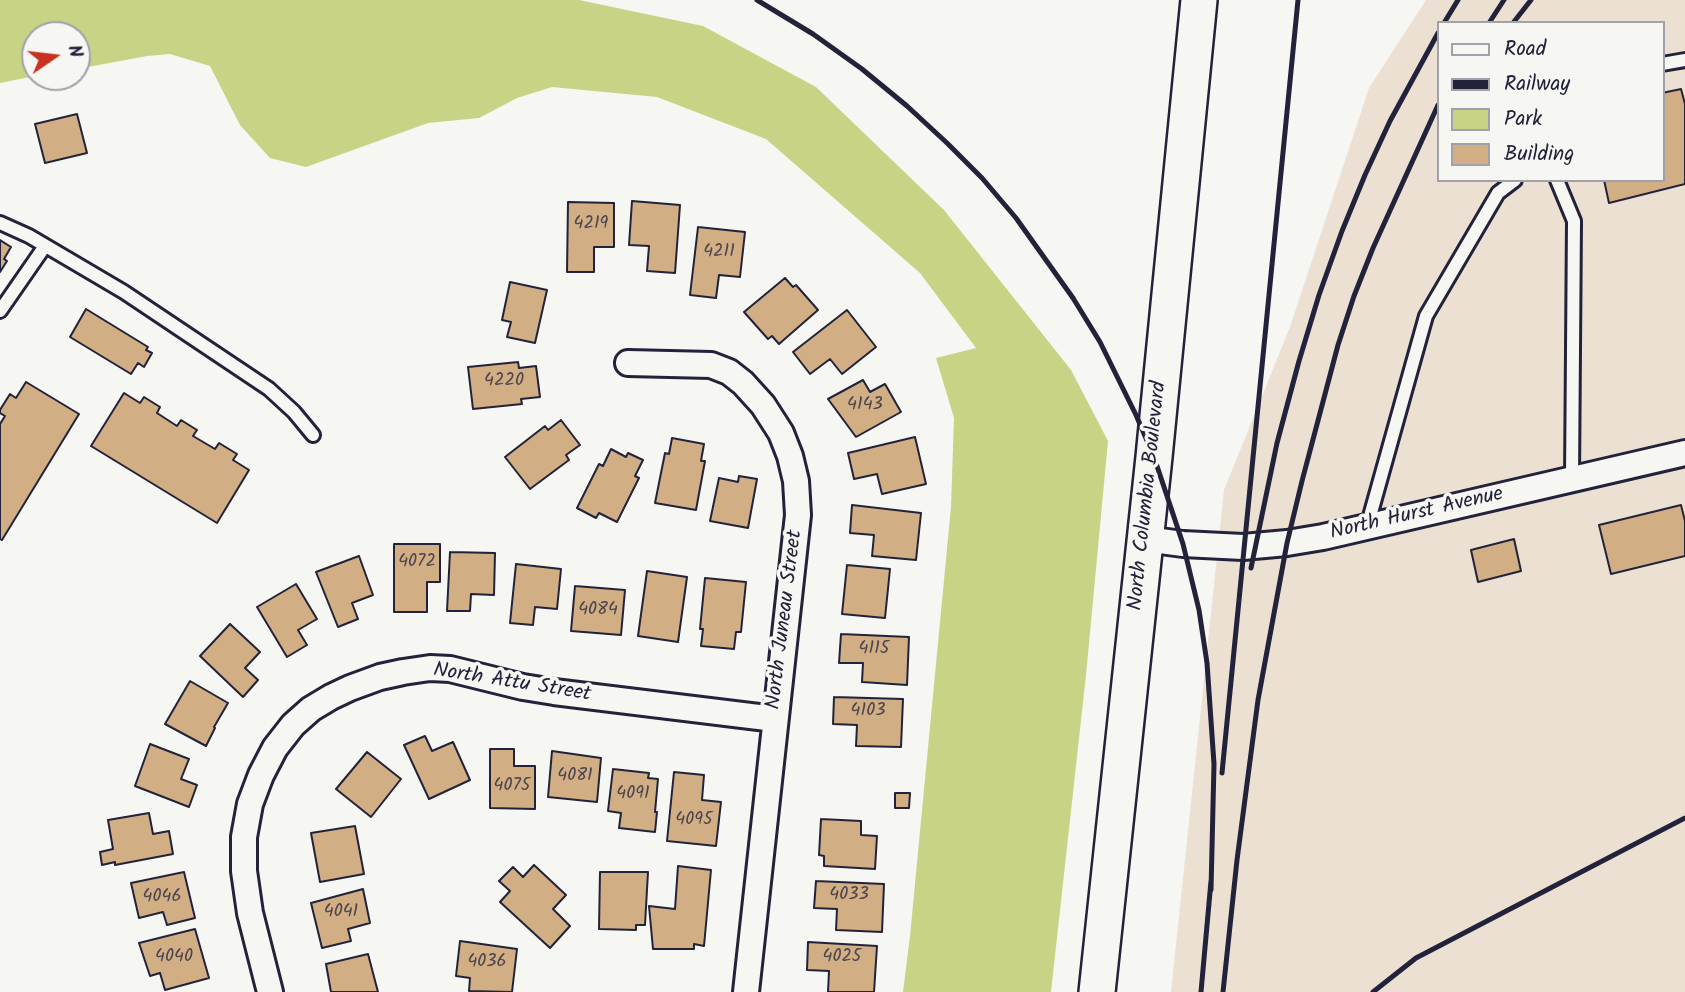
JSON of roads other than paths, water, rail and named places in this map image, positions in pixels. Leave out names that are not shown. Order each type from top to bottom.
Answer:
[{"type":"main road","name":"North Columbia Boulevard","points":[[1097,992],[1199,0]]},
{"type":"street","name":"North Juneau Street","points":[[628,363],[711,365],[729,372],[763,405],[781,433],[796,481],[798,515],[746,992]]},
{"type":"street","name":"North Hurst Avenue","points":[[1144,539],[1183,544],[1254,547],[1323,537],[1685,453]]},
{"type":"street","name":"North Attu Street","points":[[270,992],[250,913],[244,871],[244,837],[250,804],[275,748],[293,725],[311,709],[331,697],[380,677],[430,668],[450,669],[554,692],[775,719]]},
{"type":"lane","points":[[1664,64],[1685,60]]},
{"type":"lane","points":[[1367,527],[1426,316],[1498,193],[1512,182]]},
{"type":"lane","points":[[1558,182],[1574,221],[1572,479]]},
{"type":"lane","points":[[0,223],[124,292],[269,389],[294,412],[313,435]]},
{"type":"lane","points":[[0,311],[45,246]]},
{"type":"railway","points":[[757,0],[813,34],[862,69],[947,143],[1016,218],[1073,298],[1100,342],[1154,457],[1183,544],[1199,610],[1207,663],[1214,764],[1211,890]]},
{"type":"railway","points":[[1222,773],[1298,0]]},
{"type":"railway","points":[[1445,21],[1458,0]]},
{"type":"railway","points":[[1490,21],[1504,0]]},
{"type":"railway","points":[[1515,21],[1531,0]]},
{"type":"railway","points":[[1251,568],[1277,443],[1319,295],[1365,175],[1390,121],[1436,37]]},
{"type":"railway","points":[[1223,992],[1258,700],[1287,543],[1338,345],[1354,296],[1436,109]]},
{"type":"railway","points":[[1373,992],[1416,958],[1685,818]]},
{"type":"railway","points":[[1201,992],[1211,881]]}]
